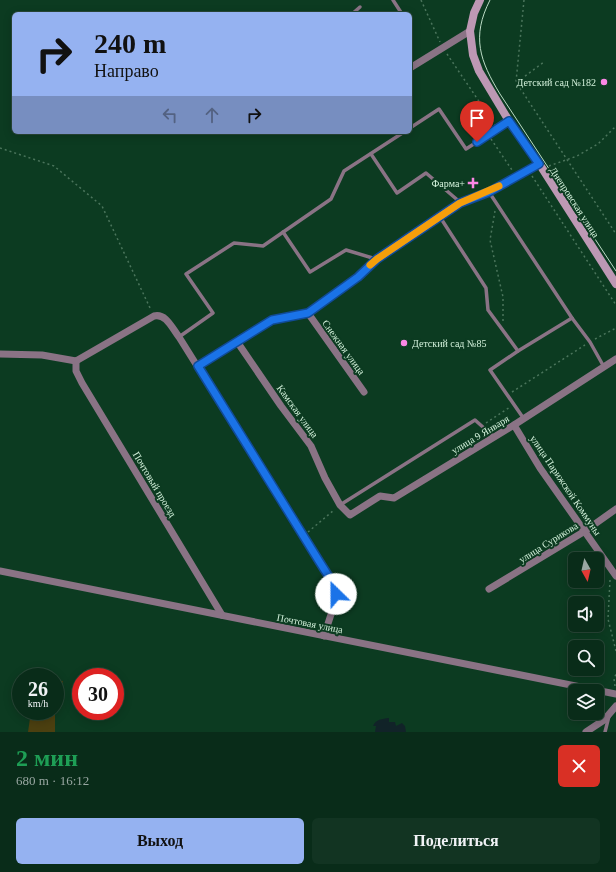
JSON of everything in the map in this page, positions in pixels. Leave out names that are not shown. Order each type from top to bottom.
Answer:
[{"type":"street","name":"Днепровская улица","points":[[480,0],[474,13],[470,31],[476,63],[509,121],[540,166],[616,284]]},
{"type":"street","points":[[412,67],[470,31]]},
{"type":"street","points":[[198,366],[272,320],[308,313],[358,277],[377,259],[460,203],[489,192],[529,170],[540,166]]},
{"type":"street","name":"Снежная улица","points":[[308,313],[364,392]]},
{"type":"street","points":[[0,354],[42,355],[76,361],[154,316],[164,316],[198,366],[331,580],[336,594],[334,606],[324,636]]},
{"type":"street","name":"Камская улица","points":[[238,342],[280,406],[311,446],[325,478],[340,505],[350,515]]},
{"type":"street","name":"улица 9 Января","points":[[350,515],[380,496],[394,498],[514,426],[616,358]]},
{"type":"street","name":"Почтовый проезд","points":[[76,361],[76,371],[82,383],[222,615]]},
{"type":"street","name":"улица Парижской Коммуны","points":[[514,426],[540,468],[616,576]]},
{"type":"street","name":"улица Сурикова","points":[[489,590],[585,531],[616,509]]},
{"type":"street","name":"Почтовая улица","points":[[0,571],[616,694]]},
{"type":"street","points":[[586,732],[610,713],[616,706]]},
{"type":"lane","points":[[393,0],[401,12]]},
{"type":"lane","points":[[354,12],[360,7]]},
{"type":"lane","points":[[412,127],[440,109],[466,149],[509,121]]},
{"type":"lane","points":[[179,337],[213,313],[186,274],[234,243],[263,246],[331,199],[344,171],[401,134]]},
{"type":"lane","points":[[371,154],[397,193],[426,173],[460,203]]},
{"type":"lane","points":[[489,192],[572,318],[590,342],[604,367]]},
{"type":"lane","points":[[440,217],[486,288],[488,310],[518,351]]},
{"type":"lane","points":[[283,232],[310,272],[346,250],[377,259]]},
{"type":"lane","points":[[524,419],[506,396],[490,370],[572,318]]},
{"type":"lane","points":[[340,505],[475,420],[494,437]]},
{"type":"lane","points":[[605,732],[610,713]]},
{"type":"path","points":[[421,0],[442,47],[497,128]]},
{"type":"path","points":[[524,0],[516,82],[616,234]]},
{"type":"path","points":[[516,82],[544,62]]},
{"type":"path","points":[[540,166],[577,156],[598,144],[616,126]]},
{"type":"path","points":[[488,134],[517,177]]},
{"type":"path","points":[[0,148],[54,166],[102,206],[154,316]]},
{"type":"path","points":[[529,170],[616,305]]},
{"type":"path","points":[[493,204],[495,211],[490,240],[503,297],[503,332]]},
{"type":"path","points":[[506,396],[590,342],[616,328]]},
{"type":"path","points":[[482,426],[513,405]]},
{"type":"path","points":[[304,535],[340,505]]},
{"type":"path","points":[[611,568],[608,614],[616,651]]},
{"type":"path","points":[[616,674],[614,679],[616,694]]},
{"type":"shaded area","points":[[30,720],[55,720],[55,732],[28,732]]},
{"type":"water","points":[[389,718],[389,722],[395,722],[396,726],[402,723],[405,726],[406,732],[375,732],[376,726],[373,726],[376,722]]},
{"type":"tram line","points":[[490,0],[484,13],[480,37],[480,48],[487,71],[500,94],[616,271]]},
{"type":"slow traffic","points":[[370,265],[460,203],[489,192],[499,186]]},
{"type":"place","name":"Детский сад №182","points":[[604,82]]},
{"type":"place","name":"Фарма+","points":[[473,183]]},
{"type":"place","name":"Детский сад №85","points":[[404,343]]},
{"type":"route","points":[[336,594],[331,580],[304,535],[198,366],[272,320],[308,313],[358,277],[377,259],[460,203],[489,192],[539,164],[509,121],[477,142]]}]
